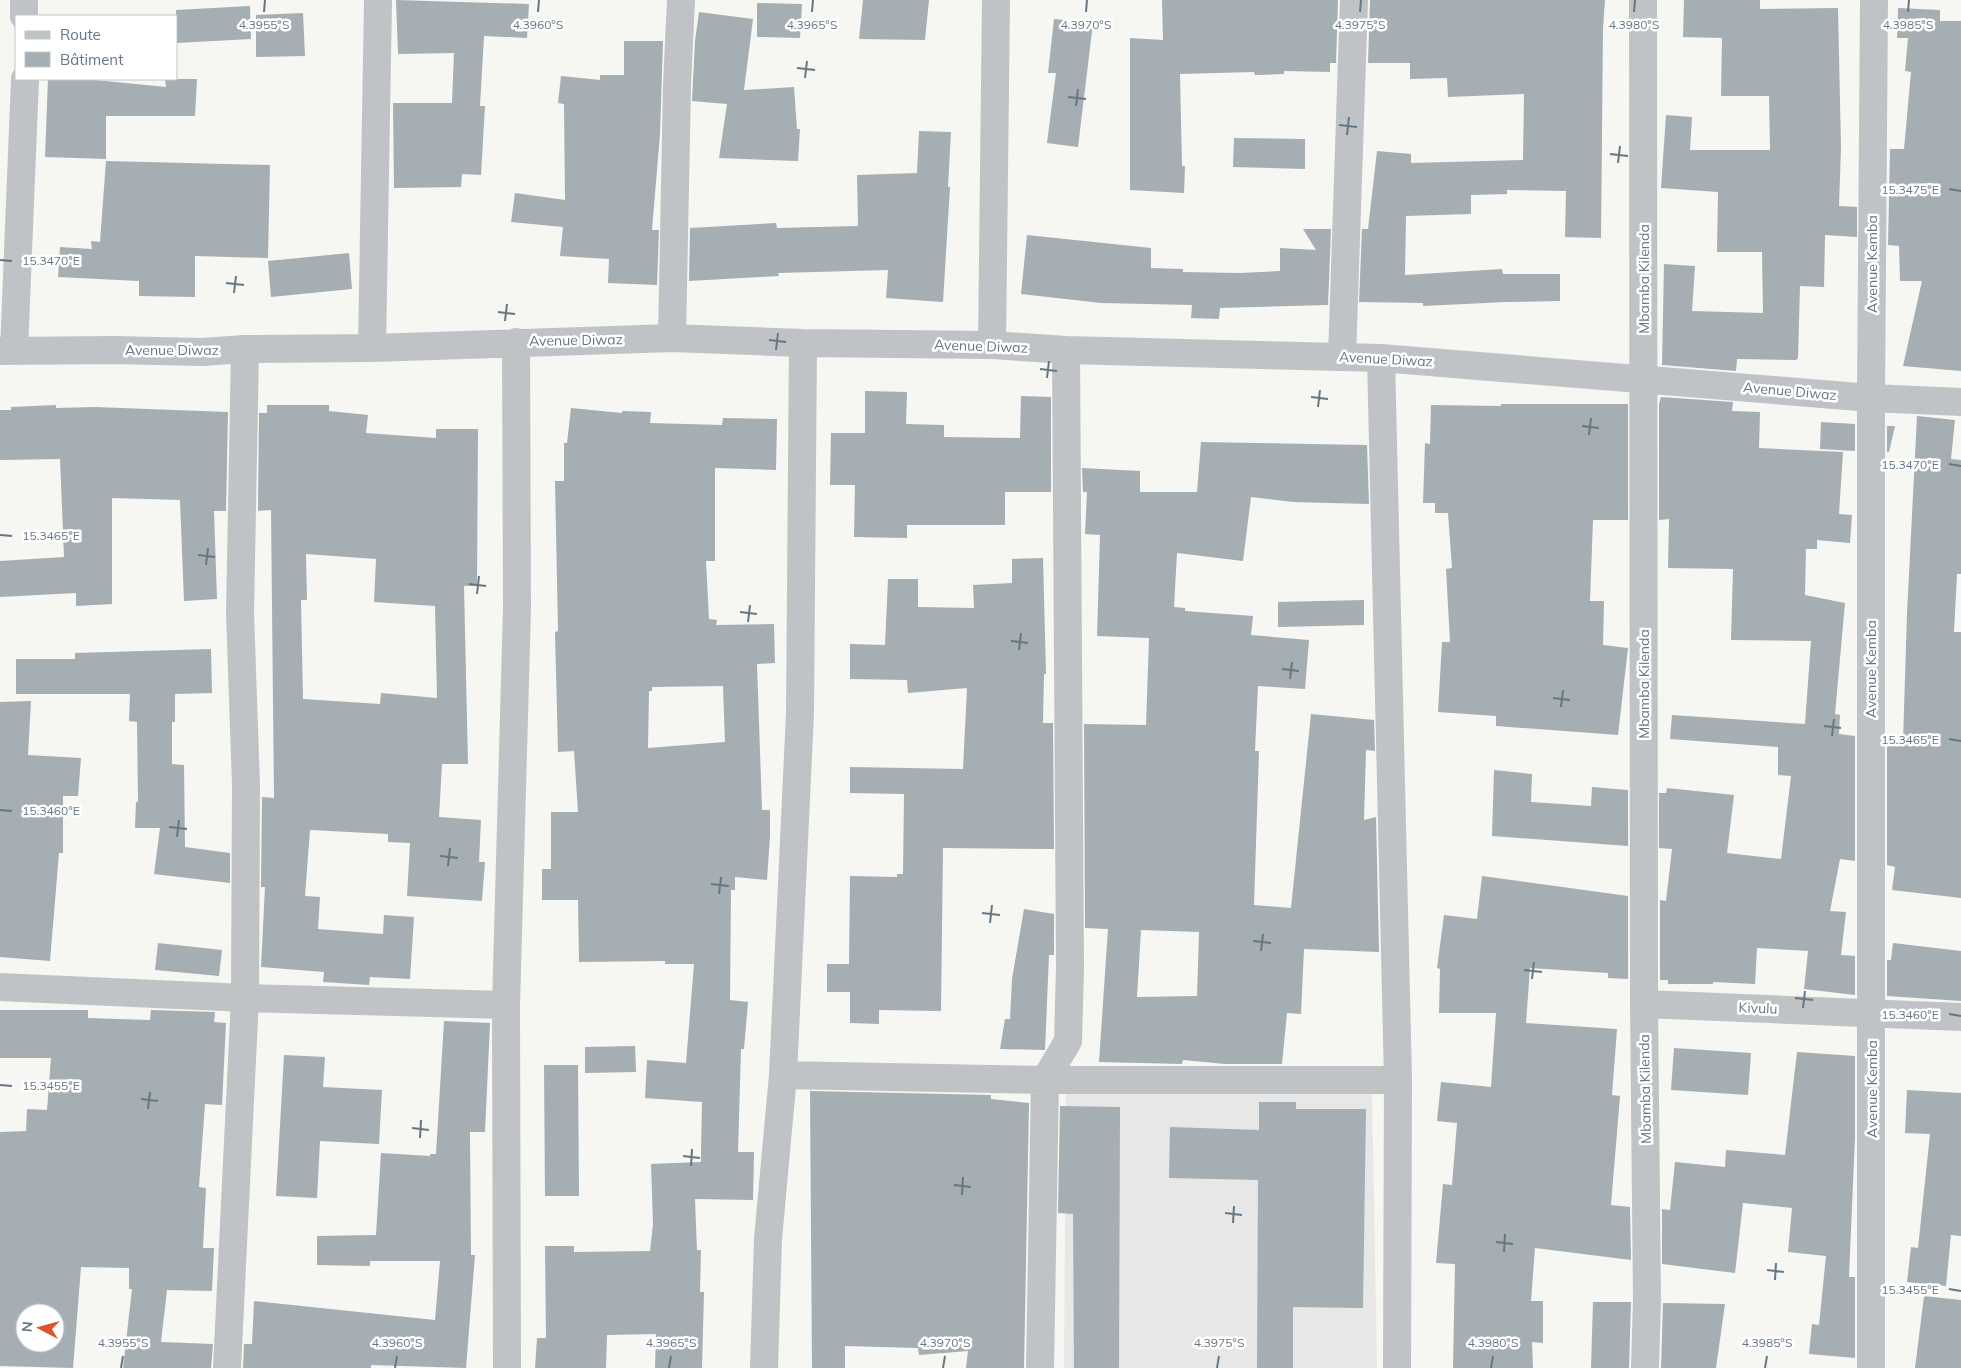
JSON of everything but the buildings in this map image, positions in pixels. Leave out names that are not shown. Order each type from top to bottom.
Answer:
[{"type":"street","points":[[24,0],[24,15]]},
{"type":"street","points":[[372,348],[378,0]]},
{"type":"street","points":[[672,338],[681,0]]},
{"type":"street","points":[[992,345],[996,0]]},
{"type":"street","points":[[1342,357],[1354,0]]},
{"type":"street","name":"Mbamba Kilenda","points":[[1643,0],[1645,378],[1644,1004],[1647,1300],[1645,1368]]},
{"type":"street","name":"Avenue Kemba","points":[[1871,1368],[1871,398],[1874,0]]},
{"type":"street","points":[[7,351],[26,80]]},
{"type":"street","name":"Avenue Diwaz","points":[[7,351],[113,350],[202,352],[245,349],[372,348],[672,338],[803,343],[992,345],[1066,350],[1380,358],[1645,378],[1871,398],[1961,402]]},
{"type":"street","points":[[507,1368],[506,1005],[517,608],[516,342]]},
{"type":"street","points":[[764,1368],[768,1239],[784,1075],[800,713],[803,343]]},
{"type":"street","points":[[227,1368],[244,998],[246,785],[240,613],[245,349]]},
{"type":"street","points":[[1040,1368],[1046,1080],[1068,1041],[1070,958],[1066,350]]},
{"type":"street","points":[[1380,358],[1398,1080],[1397,1368]]},
{"type":"street","points":[[0,987],[244,998],[506,1005]]},
{"type":"street","name":"Kivulu","points":[[1644,1004],[1961,1017]]},
{"type":"street","points":[[784,1075],[1046,1080],[1398,1080]]},
{"type":"shaded area","points":[[1255,1091],[1372,1093],[1377,1368],[1064,1368],[1066,1094]]}]
